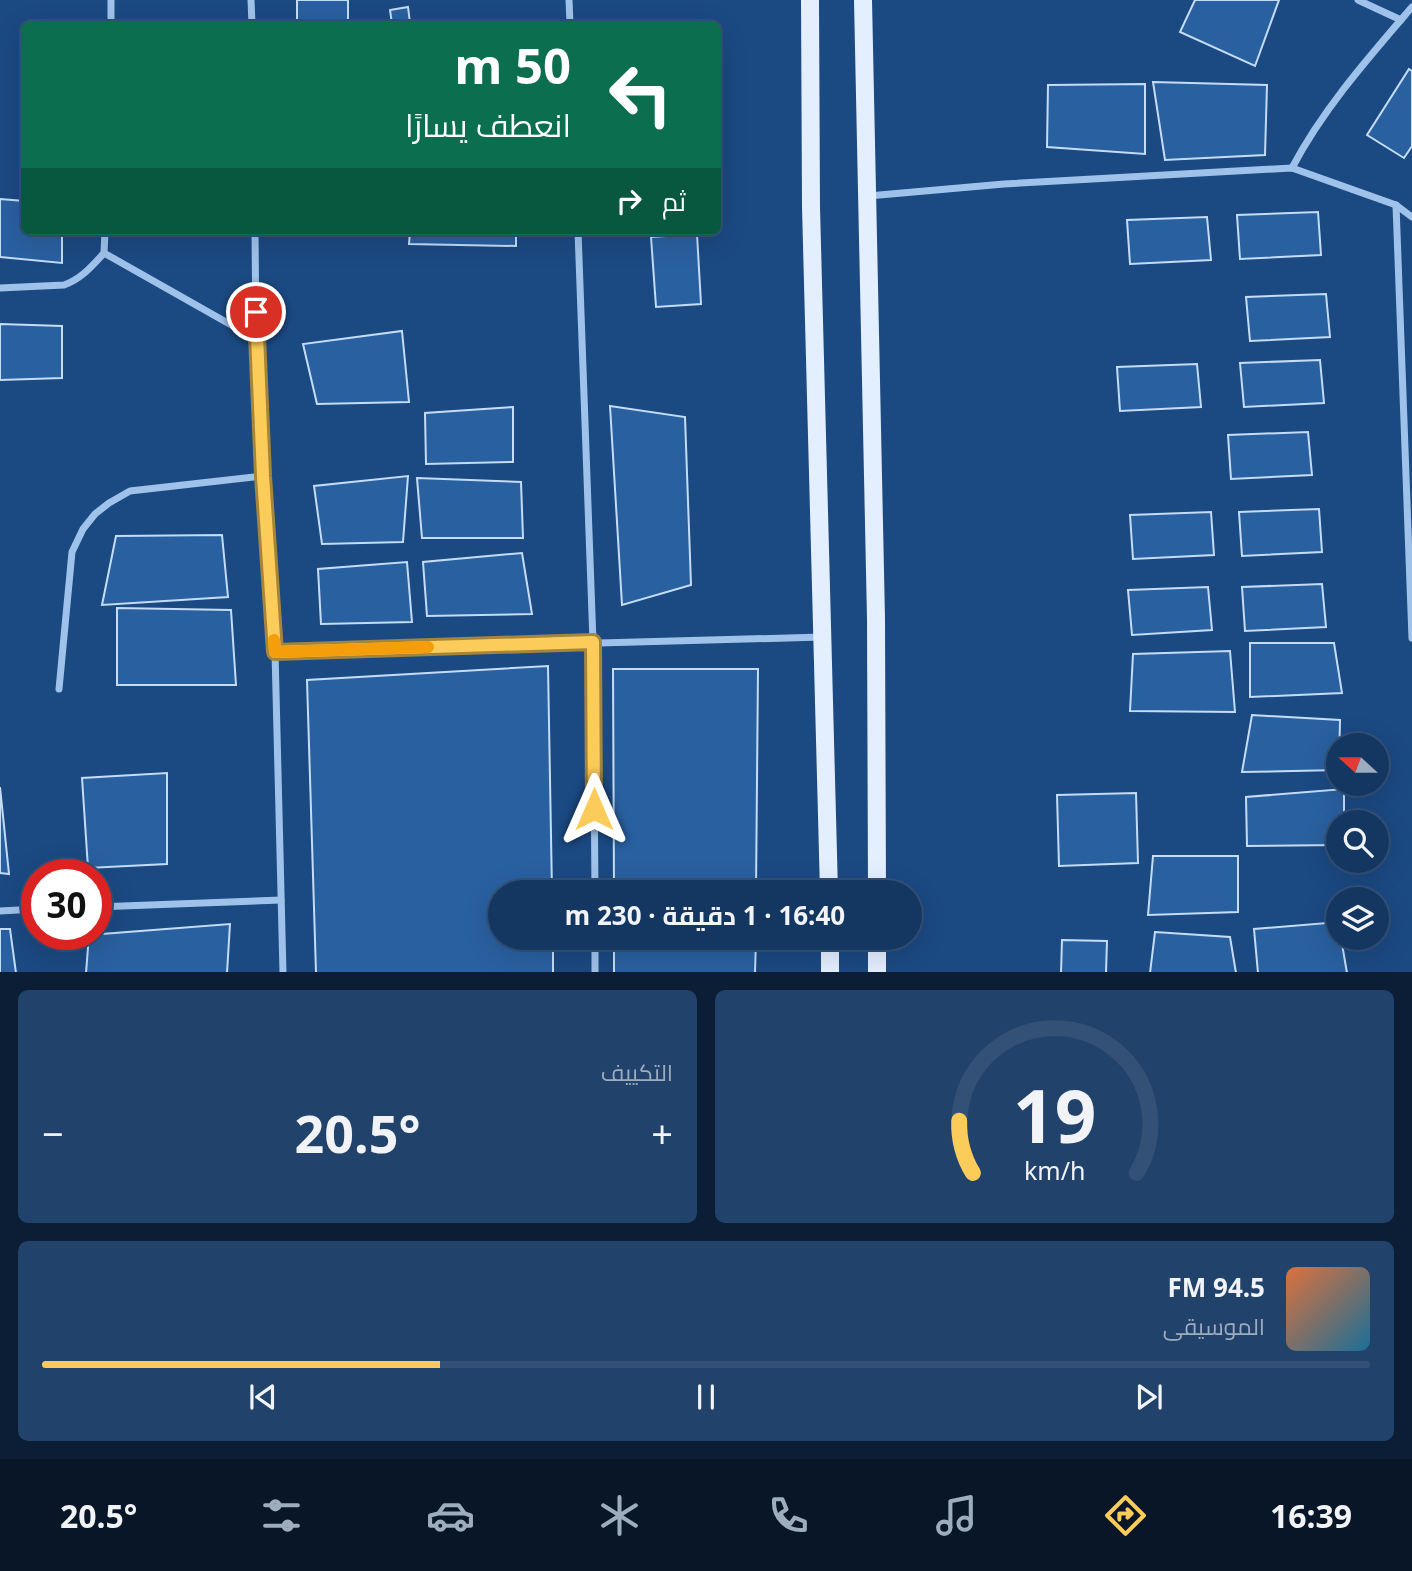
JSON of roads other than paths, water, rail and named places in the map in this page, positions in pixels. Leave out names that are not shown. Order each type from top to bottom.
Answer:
[{"type":"main road","points":[[810,0],[811,208],[829,880]]},
{"type":"main road","points":[[863,0],[876,619],[877,880]]},
{"type":"main road","points":[[830,950],[830,972]]},
{"type":"main road","points":[[877,950],[877,972]]},
{"type":"street","points":[[111,0],[111,21]]},
{"type":"street","points":[[251,0],[252,21]]},
{"type":"street","points":[[569,0],[570,21]]},
{"type":"street","points":[[1358,0],[1401,20]]},
{"type":"street","points":[[1293,168],[1308,138],[1323,117],[1412,7]]},
{"type":"street","points":[[866,196],[1004,184],[1293,168],[1395,205],[1412,217]]},
{"type":"street","points":[[1395,205],[1412,638]]},
{"type":"street","points":[[0,288],[64,285],[74,282],[104,253],[105,235]]},
{"type":"street","points":[[255,235],[256,339],[275,652],[283,972]]},
{"type":"street","points":[[578,235],[593,642],[594,880]]},
{"type":"street","points":[[104,253],[256,339]]},
{"type":"street","points":[[59,689],[72,552],[83,529],[95,514],[130,491],[263,476]]},
{"type":"street","points":[[275,652],[823,637]]},
{"type":"street","points":[[112,906],[281,900]]},
{"type":"street","points":[[0,911],[21,910]]},
{"type":"street","points":[[595,950],[595,972]]}]
